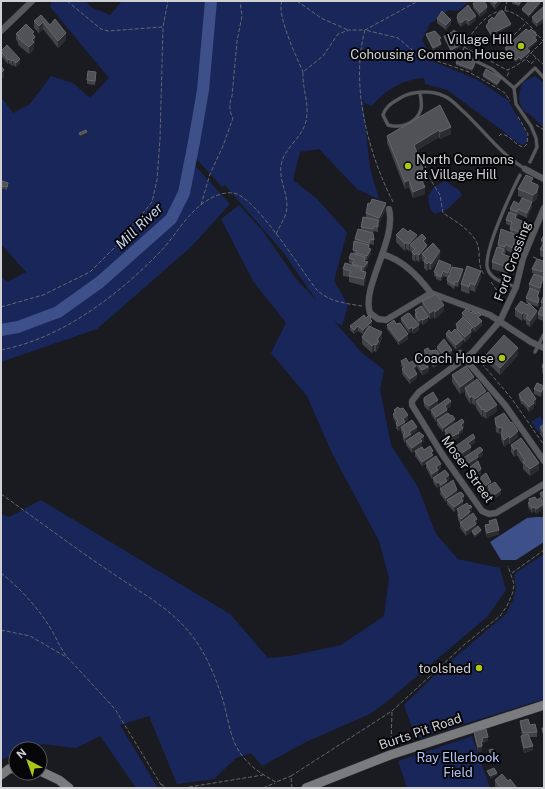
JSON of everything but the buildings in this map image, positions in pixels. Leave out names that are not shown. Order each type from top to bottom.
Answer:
[{"type":"street","points":[[1,32],[32,1]]},
{"type":"street","points":[[525,168],[544,179]]},
{"type":"street","name":"Ford Crossing","points":[[412,401],[419,392],[465,359],[500,320],[516,286],[523,258],[544,208]]},
{"type":"street","points":[[389,209],[390,222],[382,254],[368,298],[370,313],[378,319],[386,320],[431,293]]},
{"type":"street","points":[[382,254],[394,257],[416,275],[431,293],[478,309],[500,320],[542,347]]},
{"type":"street","points":[[460,354],[505,405],[544,461]]},
{"type":"street","name":"Moser Street","points":[[412,401],[416,414],[482,511],[489,514],[496,513],[544,484]]},
{"type":"street","name":"Burts Pit Road","points":[[306,788],[390,754],[544,705]]},
{"type":"street","points":[[48,775],[70,788]]},
{"type":"lane","points":[[461,54],[492,69],[514,88],[516,104],[531,126],[536,138],[537,147],[530,162]]},
{"type":"lane","points":[[514,88],[538,64]]},
{"type":"lane","points":[[535,68],[544,78]]},
{"type":"lane","points":[[420,93],[422,106],[420,113],[414,120],[401,127],[388,125],[383,115],[385,109],[408,94],[420,93],[433,92],[444,96],[472,120],[507,157],[525,168]]},
{"type":"lane","points":[[516,286],[496,279],[490,274],[486,262],[499,221],[520,175]]},
{"type":"lane","points":[[535,352],[542,347],[544,334]]},
{"type":"path","points":[[67,1],[101,29],[108,31],[163,27]]},
{"type":"path","points":[[1,307],[43,294],[90,272],[116,246],[152,202],[157,180],[163,27],[168,1]]},
{"type":"path","points":[[201,205],[210,174],[223,146],[233,118],[231,115],[230,101],[232,96],[238,27],[242,16],[240,1]]},
{"type":"path","points":[[276,234],[285,217],[287,206],[280,176],[281,165],[284,155],[302,133],[306,121],[307,104],[302,81],[303,72],[288,34],[281,11],[282,1]]},
{"type":"path","points":[[297,1],[321,18],[349,30]]},
{"type":"path","points":[[393,202],[379,175],[367,133],[359,73],[360,47],[366,30],[418,1]]},
{"type":"path","points":[[505,10],[507,1]]},
{"type":"path","points":[[461,54],[464,47],[469,38],[477,27],[488,18],[505,10],[517,15],[544,42],[514,68],[508,70],[464,47]]},
{"type":"path","points":[[510,39],[522,29],[526,23]]},
{"type":"path","points":[[303,72],[323,56],[338,34],[349,30],[366,30],[398,38],[417,54],[469,72],[505,93],[512,105]]},
{"type":"path","points":[[453,30],[469,38]]},
{"type":"path","points":[[531,53],[544,65]]},
{"type":"path","points":[[526,58],[531,64],[536,58]]},
{"type":"path","points":[[506,77],[510,72],[508,70]]},
{"type":"path","points":[[499,136],[501,134],[506,135],[520,146],[524,147],[527,144],[528,134],[516,113]]},
{"type":"path","points":[[425,165],[427,174],[437,190],[443,212],[461,225],[476,242],[481,270],[487,276]]},
{"type":"path","points":[[1,350],[44,337],[100,304],[137,274],[162,250],[196,208],[211,198],[220,195],[235,194],[242,197],[262,216],[322,296],[334,302],[368,306]]},
{"type":"path","points":[[533,257],[538,260]]},
{"type":"path","points":[[490,280],[503,300]]},
{"type":"path","points":[[478,359],[512,399],[544,445]]},
{"type":"path","points":[[1,494],[115,575],[154,600],[178,620],[193,637],[205,657],[222,696],[234,742],[240,754],[250,765],[263,775],[276,782]]},
{"type":"path","points":[[511,573],[544,550]]},
{"type":"path","points":[[263,788],[291,776],[392,711],[450,657],[500,616],[507,606],[513,592],[514,584],[508,566]]},
{"type":"path","points":[[1,573],[31,602],[52,630],[60,647],[68,658],[115,709],[163,788]]},
{"type":"path","points":[[1,630],[30,636],[68,658]]},
{"type":"path","points":[[390,754],[392,711]]},
{"type":"path","points":[[183,788],[263,775]]},
{"type":"path","points":[[291,776],[292,788]]},
{"type":"path","points":[[160,783],[166,788]]},
{"type":"green space","points":[[52,1],[86,1],[91,7],[110,15],[122,1],[469,1],[456,11],[449,10],[430,24],[422,39],[432,61],[478,80],[508,100],[527,134],[527,141],[524,145],[520,144],[447,90],[425,84],[424,78],[395,86],[377,100],[372,106],[364,103],[362,93],[370,168],[379,199],[358,190],[319,149],[300,152],[293,180],[316,198],[347,232],[334,281],[348,305],[342,326],[334,321],[361,352],[384,370],[380,389],[391,445],[418,487],[436,534],[458,559],[500,568],[506,590],[488,616],[390,699],[370,714],[306,742],[262,766],[251,753],[236,758],[214,779],[177,784],[149,716],[120,725],[158,788],[136,788],[100,736],[76,748],[48,745],[48,741],[8,741],[8,757],[1,760],[1,514],[9,517],[41,500],[230,614],[268,658],[290,656],[341,645],[384,616],[389,578],[379,541],[332,453],[307,396],[271,353],[286,323],[253,281],[221,219],[239,205],[262,230],[297,280],[317,301],[283,252],[224,184],[223,188],[191,153],[190,160],[230,204],[192,246],[97,329],[1,362],[1,276],[7,282],[26,272],[1,244],[1,101],[3,99],[13,113],[30,104],[51,76],[73,83],[90,98],[109,78],[50,7]]},
{"type":"green space","points":[[535,76],[544,83],[544,127],[525,112],[519,98],[523,82]]},
{"type":"green space","points":[[445,181],[459,190],[462,195],[448,209],[435,214],[430,209],[428,196],[434,187]]},
{"type":"green space","points":[[540,416],[544,422],[544,428],[538,432],[531,422]]},
{"type":"green space","points":[[544,554],[544,699],[416,739],[404,705],[439,671],[506,614],[513,600],[516,588],[514,574]]},
{"type":"green space","name":"Ray Ellerbook Field","points":[[472,736],[490,788],[407,788],[398,761]]},
{"type":"shaded area","points":[[544,517],[544,542],[516,560],[501,560],[490,542],[527,518]]},
{"type":"waterway","name":"Mill River","points":[[1,330],[18,327],[58,312],[100,282],[171,219],[184,193],[194,142],[203,90],[211,1]]},
{"type":"place","name":"Village Hill Cohousing Common House","points":[[521,46]]},
{"type":"place","name":"North Commons at Village Hill","points":[[408,166]]},
{"type":"place","name":"Coach House","points":[[502,358]]},
{"type":"place","name":"toolshed","points":[[479,668]]}]
